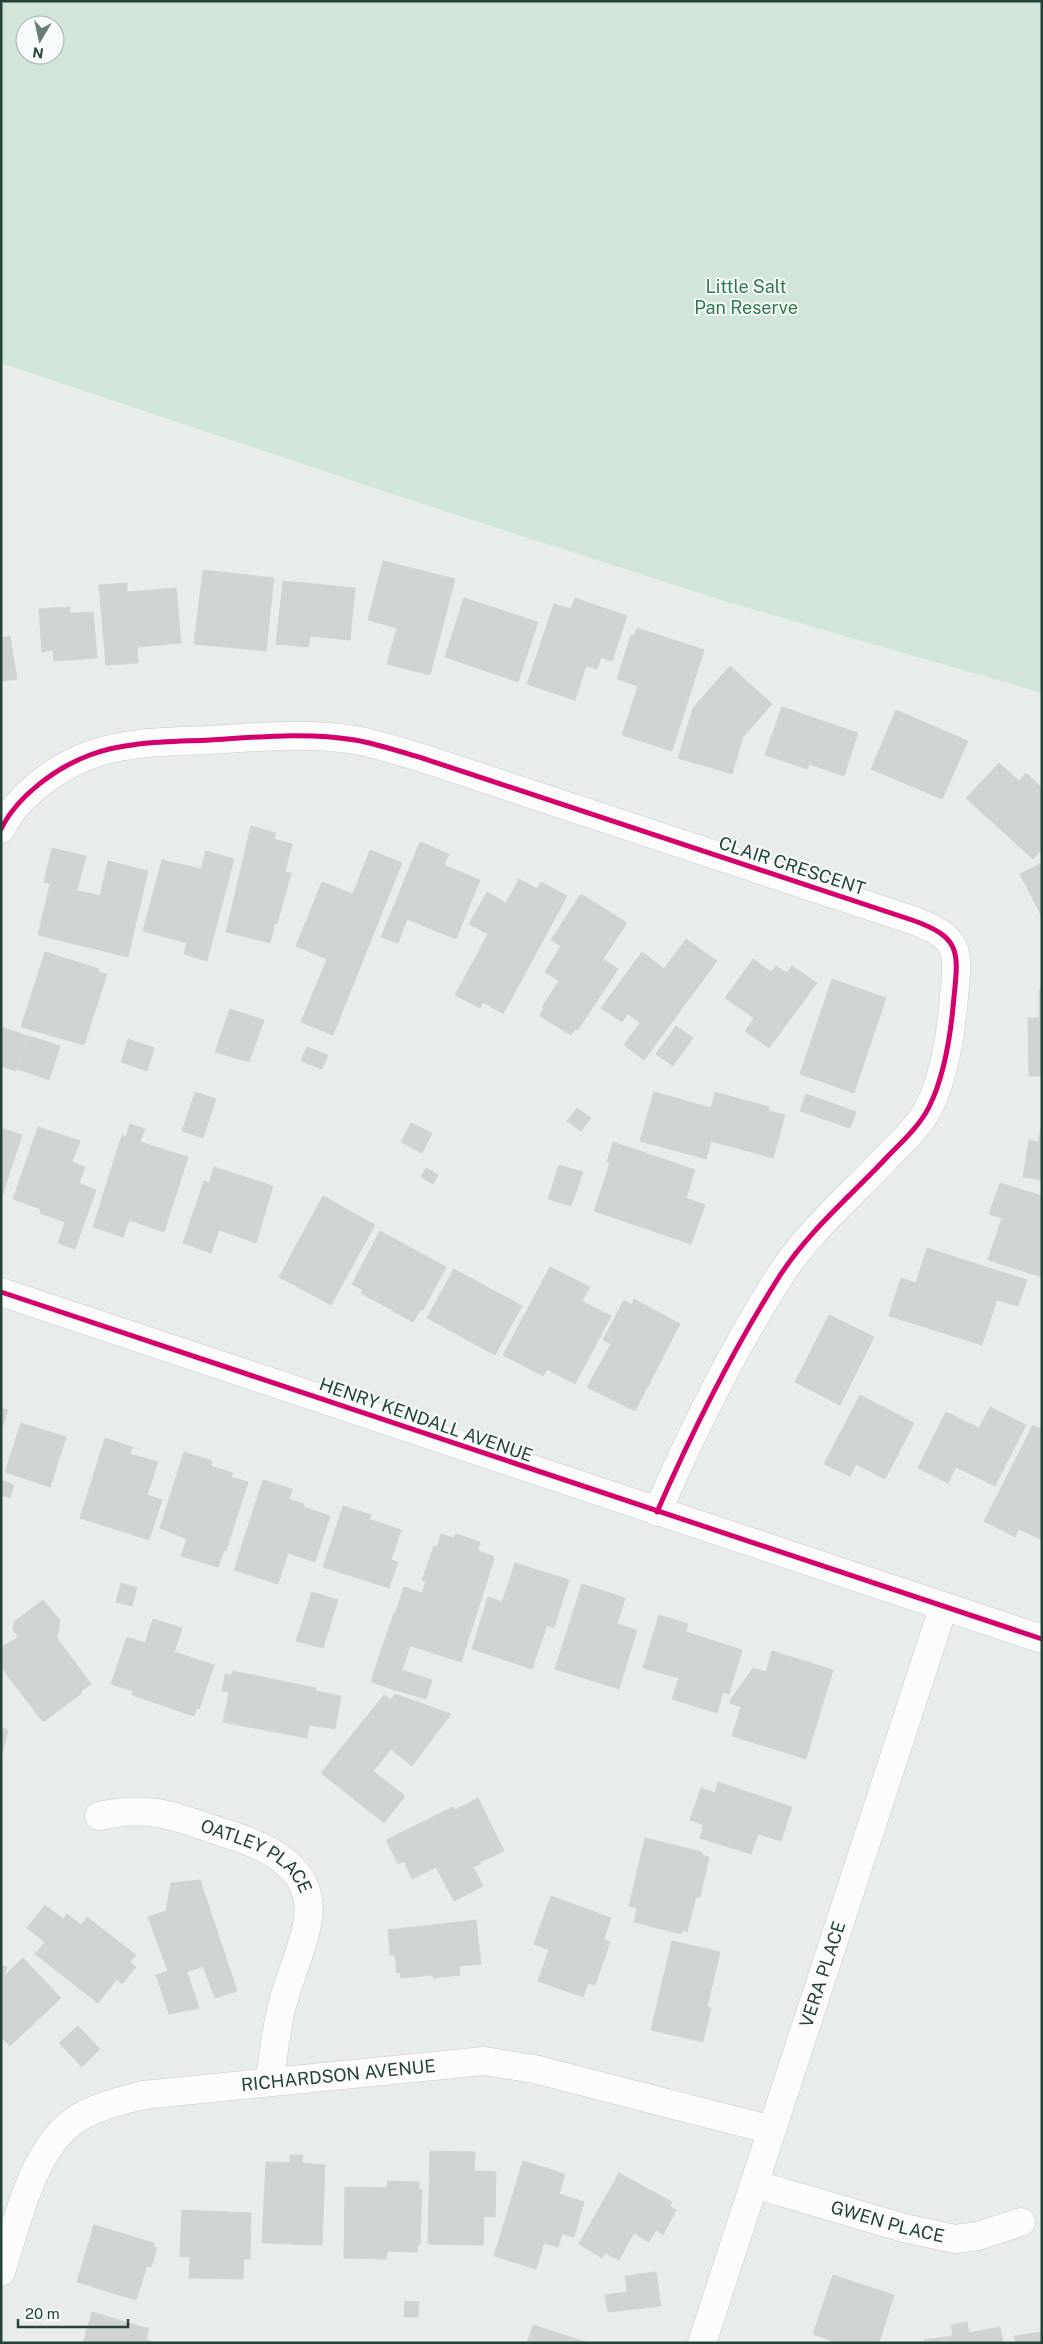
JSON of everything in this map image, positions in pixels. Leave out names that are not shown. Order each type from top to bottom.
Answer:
[{"type":"street","name":"CLAIR CRESCENT","points":[[1,829],[24,798],[55,773],[90,755],[130,746],[181,742],[282,736],[346,739],[424,758],[933,927],[948,938],[955,950],[957,969],[954,1001],[942,1071],[928,1109],[878,1168],[802,1246],[780,1276],[692,1435],[657,1512]]},
{"type":"street","name":"HENRY KENDALL AVENUE","points":[[1,1292],[942,1608],[1042,1639]]},
{"type":"street","name":"VERA PLACE","points":[[702,2343],[942,1608]]},
{"type":"street","name":"OATLEY PLACE","points":[[99,1816],[141,1810],[163,1813],[243,1838],[267,1848],[284,1860],[299,1877],[309,1896],[308,1919],[282,2003],[270,2081]]},
{"type":"street","name":"RICHARDSON AVENUE","points":[[1,2272],[38,2167],[54,2140],[77,2118],[106,2104],[143,2095],[484,2061],[534,2069],[772,2130]]},
{"type":"street","name":"GWEN PLACE","points":[[754,2184],[904,2228],[955,2239],[978,2236],[1021,2222]]},
{"type":"green space","name":"Little Salt Pan Reserve","points":[[1,1],[1042,1],[1042,693],[724,601],[398,496],[1,363]]},
{"type":"building","points":[[383,561],[455,579],[430,675],[387,664],[397,628],[368,620]]},
{"type":"building","points":[[203,570],[274,578],[266,651],[194,644]]},
{"type":"building","points":[[283,581],[355,588],[350,640],[310,636],[308,647],[276,644]]},
{"type":"building","points":[[127,583],[127,592],[176,588],[181,643],[137,647],[138,663],[106,665],[99,585]]},
{"type":"building","points":[[464,598],[538,622],[518,682],[445,657]]},
{"type":"building","points":[[575,598],[627,616],[612,661],[601,657],[597,669],[586,666],[575,700],[527,684],[554,604],[571,609]]},
{"type":"building","points":[[70,607],[70,613],[93,612],[97,658],[54,661],[53,650],[42,652],[39,609]]},
{"type":"building","points":[[637,628],[704,650],[672,751],[622,735],[638,686],[617,679],[631,635],[634,636]]},
{"type":"building","points":[[10,636],[17,679],[1,681],[1,638]]},
{"type":"building","points":[[730,666],[772,704],[743,737],[732,774],[678,758],[693,708]]},
{"type":"building","points":[[782,707],[858,733],[844,776],[809,764],[807,769],[765,755]]},
{"type":"building","points":[[896,710],[968,741],[942,799],[871,769]]},
{"type":"building","points":[[999,763],[1019,781],[1026,773],[1042,788],[1042,849],[1033,859],[966,798]]},
{"type":"building","points":[[251,826],[276,833],[274,839],[292,844],[285,872],[291,873],[270,943],[226,932]]},
{"type":"building","points":[[420,842],[449,854],[444,865],[480,880],[456,939],[407,919],[398,943],[381,937]]},
{"type":"building","points":[[52,848],[86,856],[77,890],[44,882]]},
{"type":"building","points":[[370,850],[402,863],[333,1035],[301,1022],[327,959],[296,946],[322,882],[353,894]]},
{"type":"building","points":[[206,851],[234,859],[207,961],[184,954],[187,943],[143,931],[162,860],[201,869]]},
{"type":"building","points":[[108,861],[148,871],[128,957],[38,935],[50,884],[100,896]]},
{"type":"building","points":[[1042,863],[1042,917],[1020,874]]},
{"type":"building","points":[[519,879],[537,889],[541,882],[567,896],[503,1014],[483,1002],[480,1008],[455,995],[488,934],[469,924],[487,892],[506,903]]},
{"type":"building","points":[[581,894],[627,923],[603,959],[618,969],[578,1030],[575,1029],[571,1035],[540,1016],[544,1008],[542,1007],[559,981],[545,972],[561,946],[551,940]]},
{"type":"building","points":[[686,939],[717,961],[644,1060],[624,1045],[640,1023],[628,1014],[622,1022],[601,1008],[642,952],[664,969]]},
{"type":"building","points":[[45,952],[99,969],[98,972],[107,974],[84,1045],[21,1027]]},
{"type":"building","points":[[753,959],[771,972],[776,966],[787,973],[792,966],[817,983],[769,1048],[745,1031],[754,1018],[725,998]]},
{"type":"building","points":[[832,979],[886,998],[854,1093],[800,1074]]},
{"type":"building","points":[[1039,989],[1042,989],[1042,1076],[1029,1076],[1028,1018],[1039,1018]]},
{"type":"building","points":[[230,1009],[264,1020],[249,1062],[215,1052]]},
{"type":"building","points":[[676,1026],[693,1038],[673,1066],[656,1054]]},
{"type":"building","points":[[1,1027],[28,1036],[16,1071],[1,1066]]},
{"type":"building","points":[[29,1036],[60,1046],[49,1080],[18,1069]]},
{"type":"building","points":[[128,1039],[154,1048],[147,1071],[121,1062]]},
{"type":"building","points":[[307,1047],[328,1055],[322,1069],[301,1061]]},
{"type":"building","points":[[195,1092],[216,1099],[203,1138],[182,1131]]},
{"type":"building","points":[[654,1092],[711,1108],[715,1092],[769,1107],[768,1111],[785,1115],[773,1158],[711,1141],[706,1159],[640,1141]]},
{"type":"building","points":[[806,1094],[856,1112],[850,1128],[800,1111]]},
{"type":"building","points":[[577,1108],[591,1118],[581,1131],[567,1121]]},
{"type":"building","points":[[411,1123],[432,1133],[422,1153],[401,1142]]},
{"type":"building","points":[[130,1124],[145,1129],[140,1142],[188,1157],[164,1232],[129,1220],[123,1237],[93,1227],[122,1135],[126,1137]]},
{"type":"building","points":[[1042,1124],[1042,1180],[1023,1177],[1029,1140],[1038,1142]]},
{"type":"building","points":[[38,1127],[80,1141],[72,1162],[85,1167],[79,1183],[96,1190],[75,1249],[58,1243],[65,1222],[40,1213],[41,1209],[13,1199]]},
{"type":"building","points":[[1,1128],[22,1135],[2,1196],[1,1196]]},
{"type":"building","points":[[613,1142],[695,1170],[686,1198],[705,1205],[691,1244],[594,1211],[610,1163],[607,1162]]},
{"type":"building","points":[[559,1165],[583,1172],[571,1206],[548,1199]]},
{"type":"building","points":[[214,1167],[273,1186],[256,1243],[219,1230],[211,1253],[183,1243],[204,1181],[209,1183]]},
{"type":"building","points":[[426,1168],[438,1175],[433,1184],[421,1177]]},
{"type":"building","points":[[1000,1183],[1042,1196],[1042,1277],[988,1260],[1002,1218],[989,1214]]},
{"type":"building","points":[[323,1196],[375,1225],[331,1305],[279,1277]]},
{"type":"building","points":[[380,1231],[446,1267],[423,1310],[421,1309],[413,1322],[361,1293],[363,1290],[352,1284]]},
{"type":"building","points":[[927,1248],[1027,1280],[1018,1306],[997,1300],[982,1345],[889,1316],[901,1278],[916,1283]]},
{"type":"building","points":[[550,1267],[590,1287],[582,1301],[611,1316],[575,1384],[547,1369],[543,1376],[503,1355]]},
{"type":"building","points":[[454,1269],[522,1306],[495,1355],[427,1318]]},
{"type":"building","points":[[634,1299],[680,1324],[635,1411],[587,1387],[611,1344],[603,1340],[624,1300],[632,1305]]},
{"type":"building","points":[[829,1315],[874,1337],[840,1405],[795,1382]]},
{"type":"building","points":[[860,1395],[914,1423],[885,1479],[856,1464],[850,1476],[824,1464]]},
{"type":"building","points":[[990,1407],[1026,1425],[995,1486],[956,1467],[948,1483],[918,1468],[946,1412],[979,1428]]},
{"type":"building","points":[[1,1408],[8,1410],[1,1431]]},
{"type":"building","points":[[21,1423],[66,1437],[50,1487],[5,1472]]},
{"type":"building","points":[[1033,1425],[1042,1430],[1042,1540],[1019,1529],[1015,1537],[984,1521]]},
{"type":"building","points":[[105,1438],[132,1447],[130,1454],[158,1462],[147,1495],[162,1500],[149,1540],[80,1518]]},
{"type":"building","points":[[184,1452],[212,1461],[211,1466],[233,1473],[231,1477],[248,1482],[226,1551],[224,1550],[218,1567],[181,1556],[187,1539],[160,1528]]},
{"type":"building","points":[[2,1480],[14,1485],[10,1498],[1,1495]]},
{"type":"building","points":[[263,1480],[292,1489],[289,1499],[304,1504],[303,1507],[330,1516],[315,1562],[288,1553],[278,1584],[234,1570]]},
{"type":"building","points":[[343,1506],[371,1515],[369,1519],[401,1530],[391,1560],[398,1562],[389,1588],[323,1567]]},
{"type":"building","points":[[441,1534],[454,1538],[456,1534],[480,1542],[478,1551],[493,1556],[494,1559],[461,1662],[405,1644],[426,1581],[422,1580],[434,1546],[437,1547]]},
{"type":"building","points":[[515,1563],[569,1580],[554,1628],[547,1625],[532,1669],[472,1649],[488,1597],[502,1602]]},
{"type":"building","points":[[121,1583],[137,1588],[132,1606],[116,1602]]},
{"type":"building","points":[[582,1584],[625,1598],[617,1624],[637,1630],[619,1689],[555,1669]]},
{"type":"building","points":[[404,1587],[422,1593],[413,1620],[395,1614]]},
{"type":"building","points":[[312,1592],[338,1600],[323,1648],[296,1641]]},
{"type":"building","points":[[43,1600],[60,1620],[57,1638],[91,1684],[43,1722],[1,1667],[1,1648],[18,1637],[13,1629],[14,1622]]},
{"type":"building","points":[[394,1613],[413,1620],[405,1644],[410,1645],[404,1664],[379,1657]]},
{"type":"building","points":[[659,1615],[688,1624],[686,1632],[742,1650],[729,1694],[723,1692],[717,1713],[672,1699],[679,1678],[643,1668]]},
{"type":"building","points":[[153,1619],[182,1628],[174,1653],[145,1643]]},
{"type":"building","points":[[127,1637],[214,1665],[199,1709],[197,1708],[194,1716],[132,1695],[133,1691],[111,1684]]},
{"type":"building","points":[[772,1651],[833,1670],[806,1759],[732,1736],[741,1707],[730,1703],[731,1699],[753,1668],[766,1672]]},
{"type":"building","points":[[379,1657],[404,1664],[395,1690],[371,1682]]},
{"type":"building","points":[[402,1670],[432,1680],[426,1699],[395,1690]]},
{"type":"building","points":[[233,1671],[316,1688],[307,1738],[223,1722],[229,1692],[222,1691],[225,1674],[232,1675]]},
{"type":"building","points":[[316,1691],[341,1696],[335,1729],[310,1725]]},
{"type":"building","points":[[395,1694],[451,1714],[412,1766],[391,1749],[373,1771],[405,1796],[384,1823],[321,1773],[384,1695],[391,1700]]},
{"type":"building","points":[[1,1728],[8,1730],[1,1758]]},
{"type":"building","points":[[718,1782],[792,1807],[781,1841],[758,1834],[751,1854],[700,1838],[704,1825],[690,1820],[701,1788],[715,1793]]},
{"type":"building","points":[[478,1798],[504,1851],[473,1867],[483,1886],[454,1901],[436,1867],[412,1879],[404,1861],[398,1864],[386,1840],[453,1807],[455,1810]]},
{"type":"building","points":[[645,1838],[702,1852],[702,1855],[709,1857],[700,1897],[696,1897],[687,1932],[683,1930],[681,1934],[634,1922],[637,1908],[629,1906]]},
{"type":"building","points":[[200,1880],[237,1991],[215,1998],[203,1966],[187,1972],[199,2008],[169,2014],[156,1975],[168,1971],[148,1917],[166,1911],[171,1883]]},
{"type":"building","points":[[551,1896],[611,1918],[604,1939],[610,1942],[595,1985],[588,1983],[583,1997],[538,1981],[549,1950],[534,1944]]},
{"type":"building","points":[[45,1905],[63,1919],[67,1914],[81,1925],[87,1917],[136,1955],[130,1962],[136,1967],[122,1984],[117,1979],[98,2003],[35,1954],[45,1942],[27,1928]]},
{"type":"building","points":[[476,1920],[481,1964],[459,1966],[460,1975],[433,1978],[433,1975],[401,1978],[400,1972],[397,1973],[395,1955],[390,1955],[388,1930]]},
{"type":"building","points":[[672,1941],[720,1952],[707,2007],[711,2008],[703,2042],[651,2030]]},
{"type":"building","points":[[23,1958],[61,1998],[10,2046],[1,2037],[1,1965],[7,1967],[4,1976]]},
{"type":"building","points":[[78,2026],[100,2049],[82,2067],[59,2043]]},
{"type":"building","points":[[430,2151],[475,2152],[474,2171],[496,2172],[495,2217],[484,2216],[483,2245],[428,2244]]},
{"type":"building","points":[[290,2155],[303,2155],[302,2163],[325,2165],[322,2245],[262,2243],[266,2162],[290,2163]]},
{"type":"building","points":[[523,2161],[565,2174],[559,2194],[584,2202],[574,2237],[562,2234],[558,2247],[544,2243],[536,2269],[494,2256]]},
{"type":"building","points":[[619,2173],[672,2202],[670,2206],[676,2210],[663,2235],[656,2230],[649,2242],[634,2233],[619,2260],[605,2253],[602,2258],[579,2244]]},
{"type":"building","points":[[388,2181],[419,2182],[419,2189],[422,2189],[420,2245],[418,2245],[417,2252],[387,2251],[386,2259],[344,2258],[345,2187],[387,2188]]},
{"type":"building","points":[[182,2210],[251,2213],[250,2259],[244,2259],[243,2279],[189,2278],[190,2257],[180,2257]]},
{"type":"building","points":[[94,2225],[154,2243],[153,2247],[157,2248],[151,2267],[147,2266],[136,2300],[77,2282]]},
{"type":"building","points":[[656,2272],[661,2306],[608,2312],[605,2295],[627,2292],[625,2276]]},
{"type":"building","points":[[833,2275],[894,2295],[879,2343],[838,2343],[813,2334]]},
{"type":"building","points":[[405,2301],[419,2302],[418,2317],[404,2317]]},
{"type":"building","points":[[92,2312],[149,2329],[146,2339],[151,2341],[151,2343],[83,2343]]},
{"type":"building","points":[[967,2322],[969,2333],[1000,2327],[1003,2343],[925,2343],[924,2340],[953,2336],[951,2325]]},
{"type":"building","points":[[533,2325],[589,2343],[527,2343]]},
{"type":"building","points":[[1042,2332],[1042,2343],[1016,2343],[1014,2336]]},
{"type":"cycle path","points":[[1,829],[17,805],[39,784],[77,760],[104,750],[165,742],[282,736],[319,736],[355,740],[425,759],[912,920],[928,926],[948,939],[956,956],[953,1011],[943,1068],[935,1095],[929,1107],[906,1138],[817,1228],[779,1277],[745,1334],[714,1392],[657,1512]]},
{"type":"cycle path","points":[[1,1292],[1042,1639]]}]
